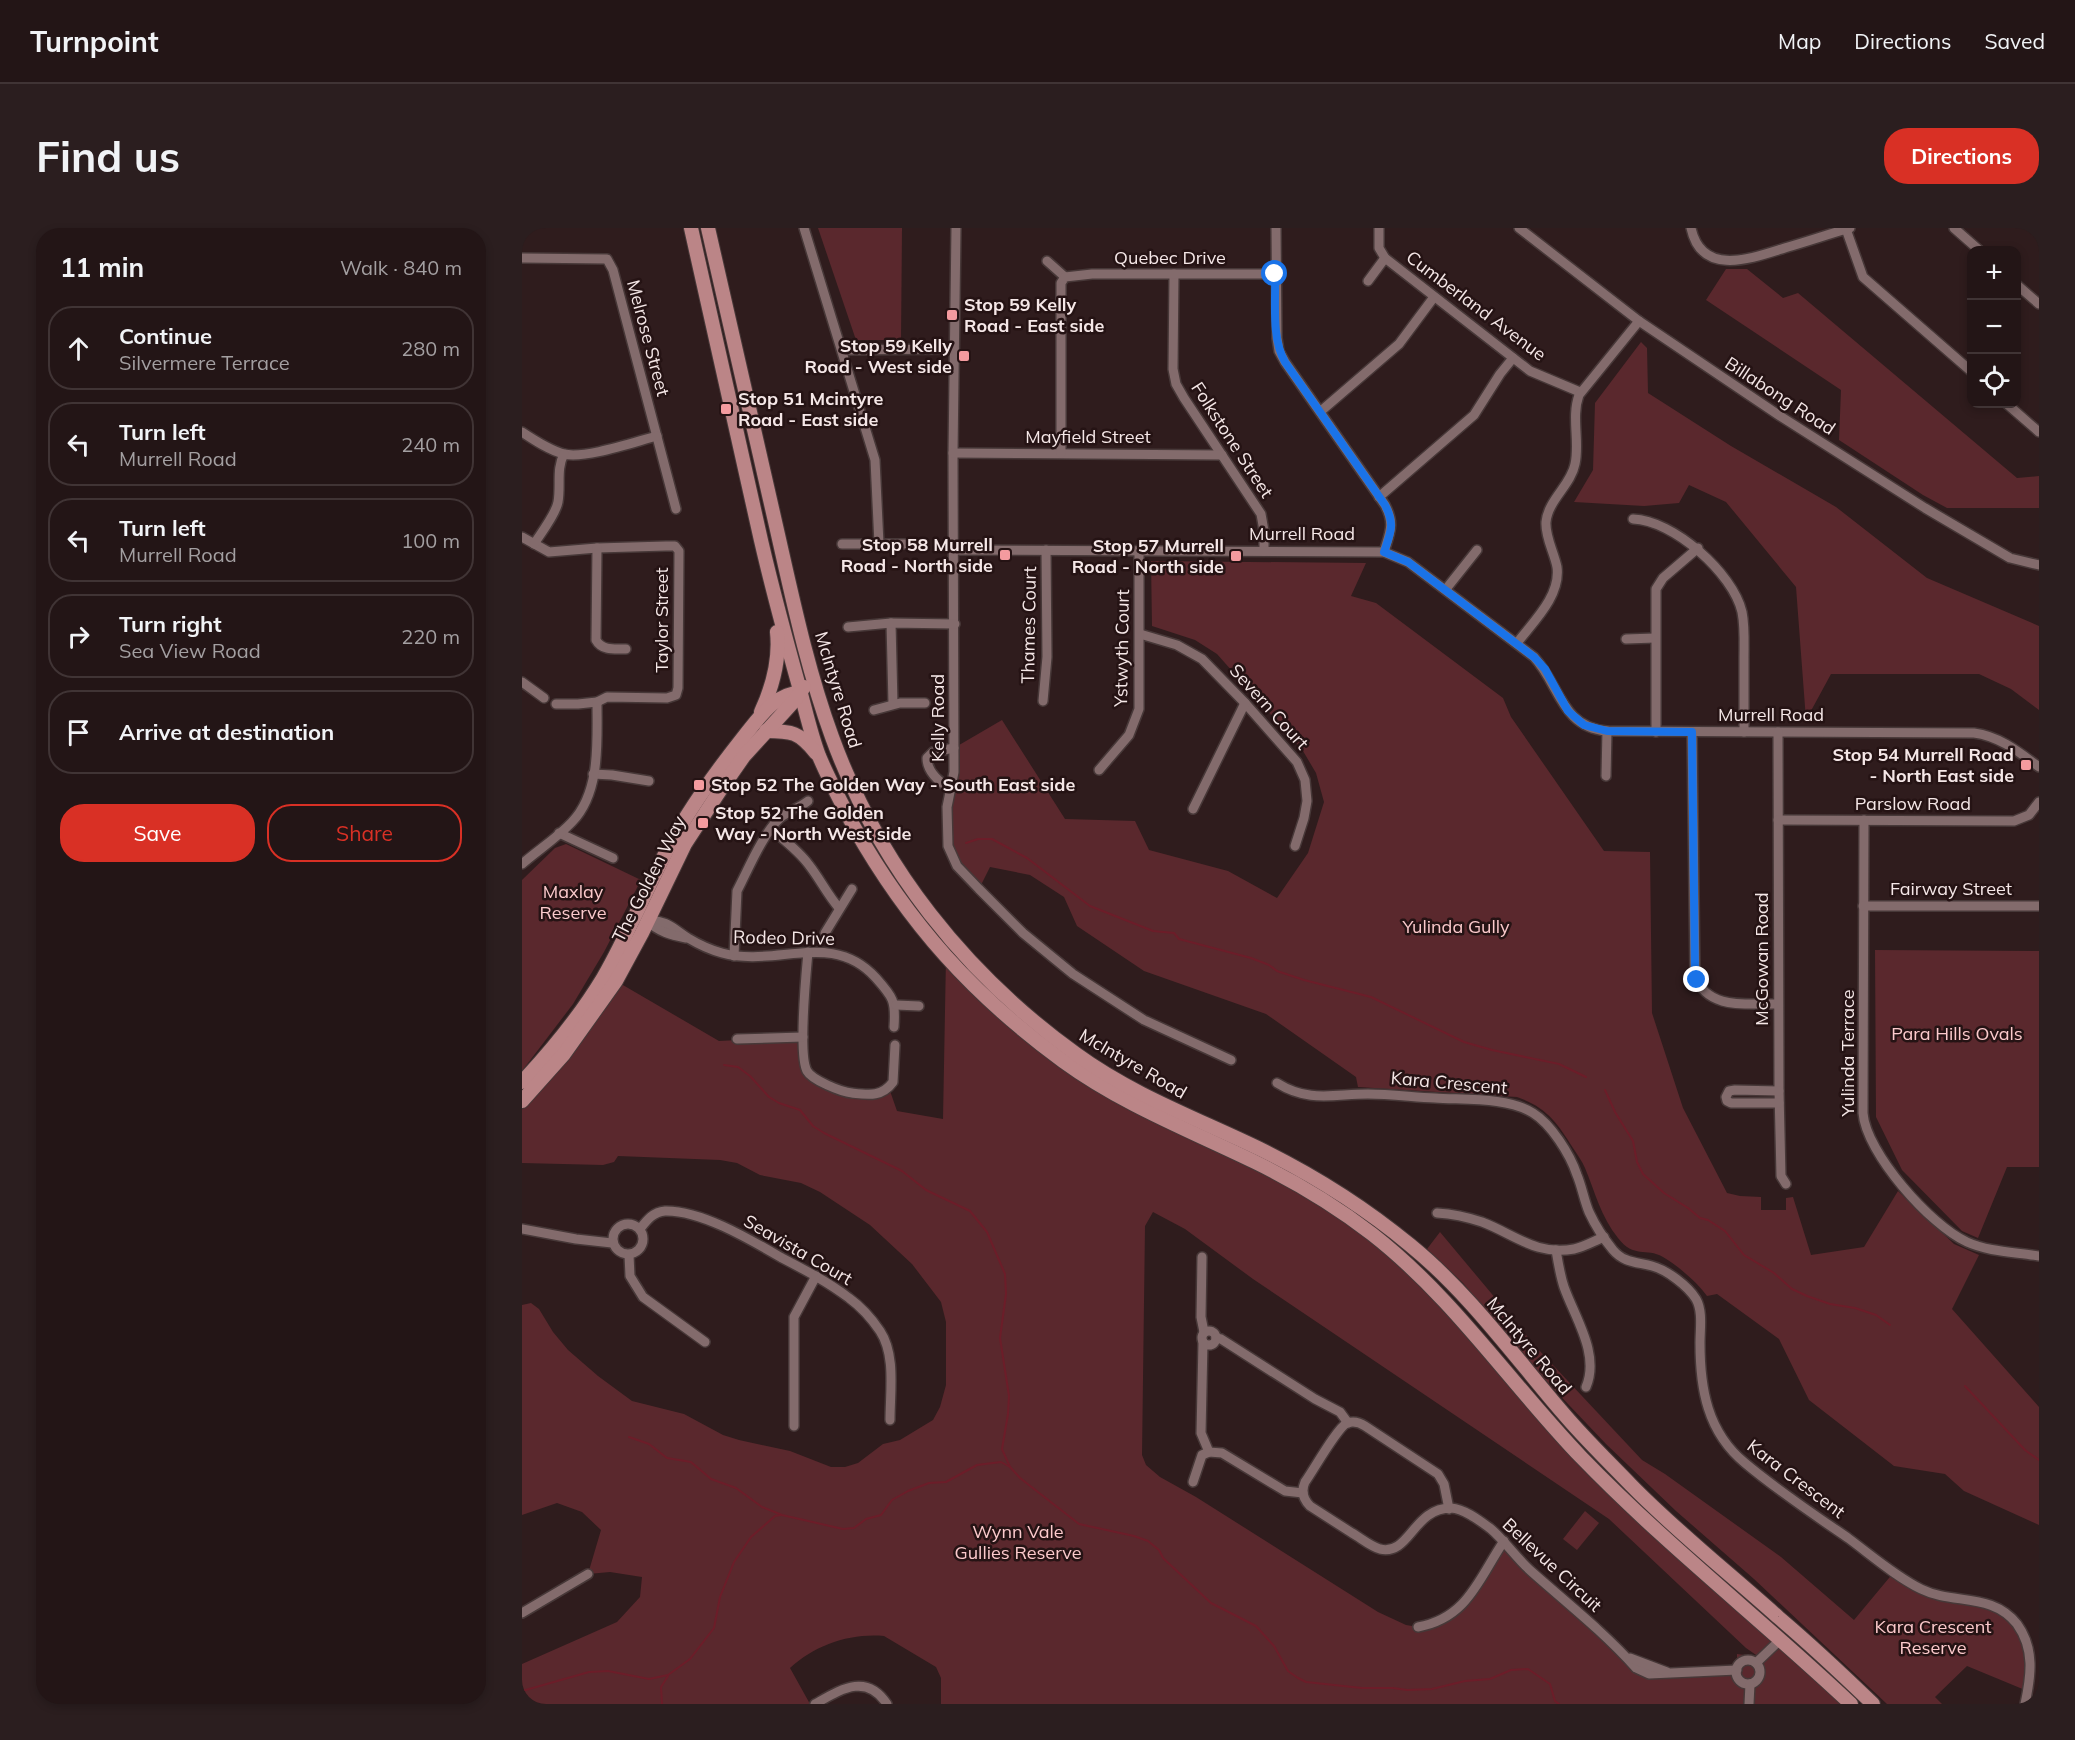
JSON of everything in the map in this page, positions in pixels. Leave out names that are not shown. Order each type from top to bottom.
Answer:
[{"type":"main road","name":"McIntyre Road","points":[[691,228],[775,600],[820,759],[838,798],[868,851],[895,893],[935,946],[983,996],[1034,1040],[1096,1083],[1154,1115],[1258,1163],[1308,1190],[1375,1236],[1425,1279],[1453,1308],[1556,1430],[1631,1507],[1851,1704]]},
{"type":"main road","name":"McIntyre Road","points":[[708,228],[790,588],[828,727],[862,807],[893,862],[930,915],[986,979],[1059,1041],[1106,1073],[1158,1103],[1263,1151],[1310,1176],[1355,1204],[1412,1247],[1466,1299],[1568,1419],[1645,1499],[1873,1704]]},
{"type":"main road","points":[[790,588],[791,614],[805,677],[801,693],[811,701],[828,727]]},
{"type":"main road","points":[[758,719],[772,685],[778,657],[775,600]]},
{"type":"main road","name":"The Golden Way","points":[[522,1082],[580,1013],[604,976],[662,859],[690,811],[726,759],[758,719],[782,698],[801,693]]},
{"type":"main road","name":"The Golden Way","points":[[522,1101],[579,1035],[616,981],[692,831],[732,772],[801,693]]},
{"type":"main road","points":[[766,731],[797,734],[807,741],[820,759]]},
{"type":"main road","points":[[627,933],[647,921],[644,897]]},
{"type":"main road","points":[[1777,1616],[1780,1640],[1804,1640]]},
{"type":"street","points":[[804,228],[875,460],[879,544]]},
{"type":"street","name":"Kelly Road","points":[[956,228],[953,453],[954,779],[947,807],[946,839],[951,854],[961,870],[1010,920],[1073,974],[1153,1025],[1231,1060]]},
{"type":"street","points":[[1276,228],[1278,347],[1285,362],[1321,411],[1388,512],[1392,522],[1384,552]]},
{"type":"street","name":"Cumberland Avenue","points":[[1378,228],[1379,248],[1385,258],[1530,371],[1581,392]]},
{"type":"street","name":"Billabong Road","points":[[1519,228],[1639,321],[1770,409],[1925,508],[2010,558],[2039,565]]},
{"type":"street","points":[[1690,228],[1698,245],[1709,255],[1723,261],[1749,258],[1849,229],[1863,277],[1967,368]]},
{"type":"street","points":[[1954,228],[1974,246]]},
{"type":"street","name":"Melrose Street","points":[[522,258],[607,259],[613,270],[676,509]]},
{"type":"street","name":"Cumberland Avenue","points":[[1368,281],[1385,258]]},
{"type":"street","points":[[1047,261],[1065,277],[1061,283],[1061,453]]},
{"type":"street","name":"Quebec Drive","points":[[1065,277],[1082,274],[1275,274]]},
{"type":"street","name":"Folkstone Street","points":[[1174,274],[1174,379],[1184,398],[1261,514],[1264,551]]},
{"type":"street","points":[[2021,288],[2039,304]]},
{"type":"street","points":[[1321,411],[1399,344],[1434,297]]},
{"type":"street","points":[[1517,643],[1544,608],[1554,589],[1557,571],[1547,533],[1547,519],[1575,468],[1576,406],[1581,392],[1639,321]]},
{"type":"street","points":[[843,350],[954,349]]},
{"type":"street","points":[[1379,497],[1474,415],[1513,358]]},
{"type":"street","points":[[2012,408],[2039,432]]},
{"type":"street","points":[[522,432],[564,454],[580,455],[657,436]]},
{"type":"street","name":"Mayfield Street","points":[[953,453],[1222,455]]},
{"type":"street","points":[[534,544],[558,503],[560,468],[564,454]]},
{"type":"street","points":[[1632,519],[1647,520],[1658,524],[1698,548],[1737,598],[1742,610],[1744,632],[1744,732]]},
{"type":"street","name":"Taylor Street","points":[[522,537],[549,552],[666,546],[675,546],[679,551],[678,688],[675,695],[667,698],[607,697],[597,702],[556,704]]},
{"type":"street","points":[[842,544],[910,544]]},
{"type":"street","points":[[597,548],[596,640],[604,648],[626,649]]},
{"type":"street","points":[[1656,732],[1655,597],[1657,586],[1698,548]]},
{"type":"street","name":"Murrell Road","points":[[953,550],[1384,552],[1408,562],[1534,657],[1545,669],[1563,705],[1572,716],[1592,729],[1656,732],[1960,732],[1980,734],[2004,742],[2039,767]]},
{"type":"street","name":"Thames Court","points":[[1043,702],[1047,657],[1046,550]]},
{"type":"street","name":"Ystwyth Court","points":[[1099,770],[1129,735],[1139,709],[1140,550]]},
{"type":"street","points":[[1446,589],[1477,550]]},
{"type":"street","points":[[848,627],[891,623],[955,624]]},
{"type":"street","points":[[891,623],[893,704]]},
{"type":"street","name":"Severn Court","points":[[1140,634],[1177,645],[1202,659],[1293,757],[1307,789],[1305,810],[1294,846]]},
{"type":"street","points":[[1626,639],[1655,638]]},
{"type":"street","points":[[522,682],[544,698]]},
{"type":"street","points":[[522,864],[572,822],[582,809],[593,774],[597,739],[597,702]]},
{"type":"street","points":[[874,710],[893,704],[925,703]]},
{"type":"street","points":[[1193,809],[1245,704]]},
{"type":"street","points":[[1606,776],[1607,731]]},
{"type":"street","points":[[1692,732],[1695,976],[1703,990],[1719,1002],[1779,1004]]},
{"type":"street","name":"McGowan Road","points":[[1778,732],[1779,1103],[1781,1176],[1786,1184]]},
{"type":"street","points":[[951,789],[930,770],[927,758],[933,752],[954,748]]},
{"type":"street","points":[[593,774],[649,781]]},
{"type":"street","points":[[734,956],[737,891],[780,817],[796,810],[808,801]]},
{"type":"street","name":"Parslow Road","points":[[1778,820],[2019,820],[2029,815],[2039,802]]},
{"type":"street","name":"Yulinda Terrace","points":[[1864,820],[1863,1113],[1867,1130],[1896,1180],[1951,1233],[1988,1249],[2039,1256]]},
{"type":"street","points":[[771,829],[809,864],[839,908]]},
{"type":"street","points":[[559,833],[612,858]]},
{"type":"street","points":[[825,933],[852,889]]},
{"type":"street","name":"Fairway Street","points":[[1863,906],[2039,906]]},
{"type":"street","name":"Rodeo Drive","points":[[647,921],[655,929],[689,938],[720,953],[734,956],[748,958],[808,952],[824,952],[842,956],[865,966],[886,988],[896,1005]]},
{"type":"street","points":[[808,952],[803,1037],[803,1058],[808,1074],[848,1093],[881,1094],[893,1082],[895,1046]]},
{"type":"street","points":[[894,1027],[896,1005],[919,1006]]},
{"type":"street","points":[[737,1039],[803,1037]]},
{"type":"street","name":"Kara Crescent","points":[[1277,1083],[1291,1091],[1312,1096],[1375,1094],[1499,1103],[1527,1110],[1544,1121],[1553,1131],[1576,1171],[1590,1212],[1615,1253],[1631,1262],[1651,1265],[1663,1270],[1696,1299],[1700,1308],[1700,1367],[1703,1393],[1717,1429],[1733,1452],[1822,1520],[1918,1587],[1943,1595],[1983,1601],[2006,1613],[2022,1633],[2030,1656],[2030,1682],[2025,1704]]},
{"type":"street","points":[[1779,1091],[1735,1090],[1728,1092],[1726,1096],[1727,1101],[1731,1103],[1779,1103]]},
{"type":"street","name":"Seavista Court","points":[[640,1229],[650,1216],[663,1211],[685,1213],[735,1231],[816,1276],[850,1298],[872,1321],[886,1341],[889,1354],[890,1420]]},
{"type":"street","points":[[1437,1213],[1482,1222],[1530,1246],[1556,1250],[1578,1248],[1604,1237]]},
{"type":"street","points":[[629,1223],[640,1229],[644,1240],[638,1251],[629,1255],[616,1250],[612,1243],[617,1227],[629,1223]]},
{"type":"street","points":[[522,1229],[612,1243]]},
{"type":"street","points":[[1556,1250],[1563,1283],[1577,1315],[1587,1349],[1590,1369],[1586,1387]]},
{"type":"street","points":[[629,1255],[630,1276],[643,1297],[705,1342]]},
{"type":"street","points":[[1203,1257],[1202,1433],[1209,1452]]},
{"type":"street","points":[[794,1426],[794,1317],[816,1276]]},
{"type":"street","points":[[1203,1332],[1209,1330],[1216,1338]]},
{"type":"street","points":[[1203,1342],[1211,1345],[1216,1338]]},
{"type":"street","points":[[1216,1338],[1221,1338],[1315,1400],[1340,1412],[1348,1423]]},
{"type":"street","points":[[1348,1423],[1361,1423],[1438,1474],[1444,1484],[1449,1509],[1431,1513],[1422,1518],[1402,1543],[1396,1547],[1383,1549],[1372,1545],[1310,1506],[1304,1499],[1303,1493],[1304,1486],[1338,1431],[1348,1423]]},
{"type":"street","points":[[1193,1482],[1202,1455],[1209,1452],[1222,1453],[1285,1491],[1303,1493]]},
{"type":"street","name":"Bellevue Circuit","points":[[1449,1509],[1462,1510],[1489,1528],[1529,1569],[1626,1656],[1636,1668],[1649,1674],[1737,1670]]},
{"type":"street","points":[[1418,1628],[1436,1624],[1463,1605],[1475,1592],[1504,1541]]},
{"type":"street","points":[[522,1613],[588,1574]]},
{"type":"street","points":[[1756,1663],[1780,1640]]},
{"type":"street","points":[[1746,1661],[1756,1663],[1760,1674],[1755,1682],[1750,1684],[1742,1682],[1737,1677],[1737,1670],[1741,1663],[1746,1661]]},
{"type":"street","points":[[1749,1704],[1750,1684]]},
{"type":"street","points":[[815,1704],[847,1687],[859,1686],[875,1691],[886,1704]]},
{"type":"green space","points":[[818,228],[902,228],[901,340],[856,340]]},
{"type":"green space","points":[[1726,269],[1747,269],[1783,298],[1798,293],[2017,478],[2039,476],[2039,508],[1947,508],[1839,440],[1841,390],[1706,300]]},
{"type":"green space","points":[[1641,342],[1647,348],[1648,393],[1731,446],[1836,507],[1927,578],[2039,626],[2039,710],[2011,689],[1979,674],[1831,674],[1806,720],[1796,587],[1726,502],[1689,485],[1679,503],[1644,506],[1574,502],[1593,470],[1595,403]]},
{"type":"green space","name":"Yulinda Gully","points":[[1151,561],[1366,563],[1351,596],[1376,603],[1503,698],[1511,717],[1604,851],[1650,852],[1652,1013],[1683,1108],[1727,1193],[1761,1197],[1761,1210],[1786,1210],[1786,1198],[1793,1197],[1811,1255],[1864,1247],[1898,1191],[1954,1244],[1979,1255],[1952,1309],[2039,1407],[2039,1525],[1964,1491],[1945,1474],[1894,1466],[1809,1400],[1779,1339],[1717,1294],[1707,1296],[1687,1275],[1663,1257],[1635,1251],[1618,1238],[1607,1222],[1585,1168],[1562,1130],[1550,1116],[1536,1106],[1517,1097],[1358,1087],[1356,1077],[1266,1014],[1144,971],[1077,926],[1064,897],[1030,875],[990,867],[979,889],[957,866],[946,839],[954,748],[1002,720],[1065,819],[1135,821],[1149,850],[1228,871],[1277,898],[1308,853],[1324,802],[1316,773],[1303,751],[1217,654],[1195,640],[1152,626]]},
{"type":"green space","name":"Maxlay Reserve","points":[[566,844],[641,880],[604,952],[573,1004],[522,1071],[522,880],[555,848]]},
{"type":"green space","name":"Para Hills Ovals","points":[[1875,950],[2039,951],[2039,1167],[2007,1167],[1978,1238],[1962,1231],[1902,1170],[1876,1117]]},
{"type":"green space","name":"Wynn Vale Gullies Reserve","points":[[946,957],[1034,1040],[1258,1163],[1375,1236],[1556,1430],[1851,1704],[941,1704],[941,1678],[936,1667],[884,1636],[858,1636],[822,1647],[790,1668],[810,1704],[522,1704],[522,1664],[617,1622],[640,1597],[642,1577],[610,1572],[588,1574],[601,1530],[582,1512],[557,1503],[522,1515],[522,1305],[531,1303],[539,1309],[553,1332],[568,1350],[632,1401],[684,1414],[723,1435],[790,1451],[831,1467],[845,1467],[858,1463],[883,1444],[900,1440],[933,1420],[940,1407],[946,1385],[946,1322],[941,1302],[912,1264],[870,1225],[820,1192],[801,1183],[760,1175],[737,1163],[720,1160],[618,1156],[614,1162],[603,1165],[522,1163],[522,1101],[616,981],[719,1041],[803,1037],[808,1073],[848,1093],[889,1088],[897,1111],[943,1119]],"holes":[[[1153,1212],[1185,1229],[1253,1279],[1609,1519],[1746,1648],[1759,1657],[1737,1654],[1737,1669],[1670,1672],[1626,1656],[1504,1541],[1463,1605],[1418,1627],[1406,1625],[1378,1612],[1196,1497],[1160,1477],[1146,1465],[1142,1455],[1145,1226]]]},
{"type":"green space","name":"Kara Crescent Reserve","points":[[1440,1232],[1537,1348],[1642,1460],[1781,1557],[1854,1620],[1894,1572],[1918,1587],[2006,1613],[2028,1647],[2025,1690],[1967,1666],[1935,1697],[1942,1704],[1887,1704],[1754,1579],[1676,1511],[1606,1444],[1530,1364],[1463,1283],[1427,1249]]},
{"type":"green space","points":[[1585,1511],[1599,1523],[1577,1550],[1563,1539]]},
{"type":"waterway","points":[[966,843],[978,839],[992,839],[1027,858],[1090,906],[1153,931],[1174,933],[1179,939],[1251,958],[1277,971],[1304,980],[1371,997],[1464,1042],[1559,1064],[1586,1077]]},
{"type":"waterway","points":[[724,1065],[738,1067],[750,1076],[769,1097],[800,1110],[813,1126],[824,1133],[902,1171],[926,1190],[970,1211],[987,1232],[1005,1274],[1006,1294],[1000,1338],[1009,1396],[1002,1449],[1010,1467]]},
{"type":"waterway","points":[[1605,1090],[1615,1112],[1633,1141],[1637,1162],[1643,1174],[1664,1193],[1700,1218],[1708,1220],[1725,1231],[1744,1255],[1774,1273],[1792,1289],[1830,1304],[1855,1308],[1876,1315],[1890,1325]]},
{"type":"waterway","points":[[1965,1386],[2025,1450],[2039,1460]]},
{"type":"waterway","points":[[629,1437],[649,1444],[667,1458],[691,1462],[711,1479],[736,1488],[762,1507],[782,1515],[843,1529],[854,1528],[866,1519],[881,1515],[892,1500],[908,1491],[929,1483],[946,1482],[977,1465],[1001,1462],[1079,1524],[1148,1541],[1211,1603],[1256,1626],[1274,1646],[1288,1671],[1306,1682],[1362,1688],[1432,1689],[1465,1681],[1490,1679],[1511,1670],[1528,1669],[1550,1684],[1555,1701],[1559,1704]]},
{"type":"waterway","points":[[522,1691],[589,1672],[608,1671],[649,1679],[668,1675],[690,1659],[714,1628],[720,1597],[734,1562],[751,1537],[775,1516],[781,1515]]},
{"type":"waterway","points":[[662,1704],[661,1687],[668,1676]]},
{"type":"place","name":"Stop 59 Kelly Road - East side","points":[[952,315]]},
{"type":"place","name":"Stop 59 Kelly Road - West side","points":[[964,356]]},
{"type":"place","name":"Stop 51 Mcintyre Road - East side","points":[[726,409]]},
{"type":"place","name":"Stop 58 Murrell Road - North side","points":[[1005,555]]},
{"type":"place","name":"Stop 57 Murrell Road - North side","points":[[1236,556]]},
{"type":"place","name":"Stop 54 Murrell Road - North East side","points":[[2026,765]]},
{"type":"place","name":"Stop 52 The Golden Way - South East side","points":[[699,785]]},
{"type":"place","name":"Stop 52 The Golden Way - North West side","points":[[703,823]]},
{"type":"route","points":[[1275,274],[1276,338],[1279,351],[1385,505],[1391,517],[1392,526],[1384,552],[1408,562],[1534,657],[1545,669],[1563,705],[1584,725],[1599,731],[1692,732],[1695,976],[1697,980]]}]
